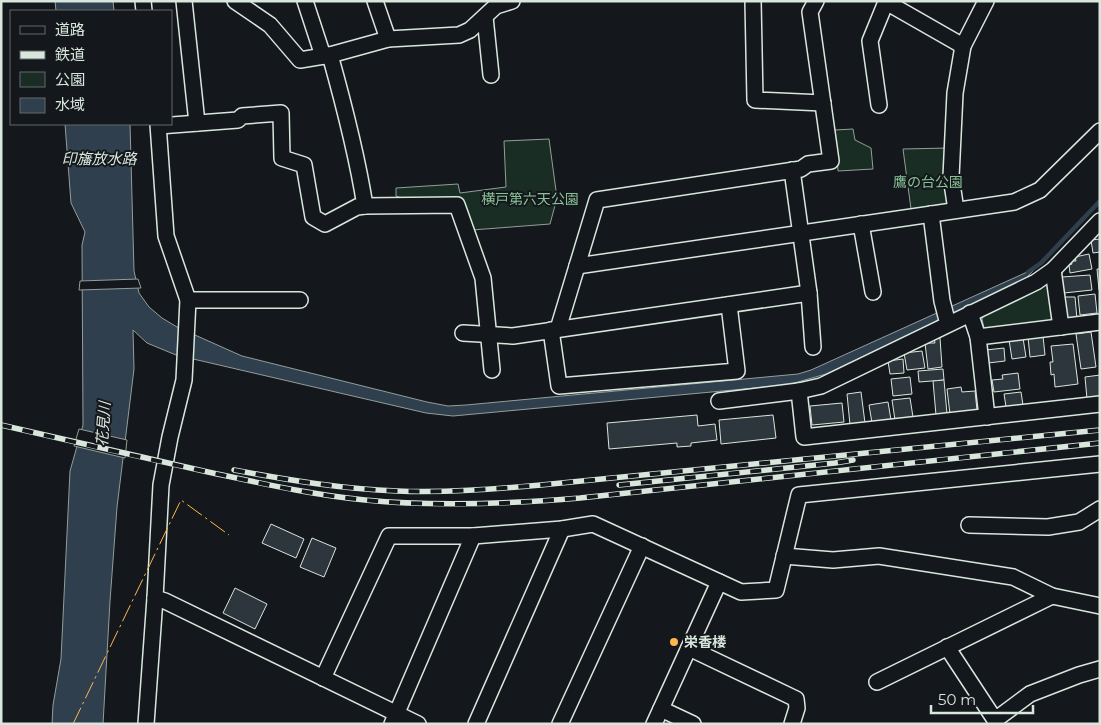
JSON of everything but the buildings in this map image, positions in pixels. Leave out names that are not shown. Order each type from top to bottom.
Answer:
[{"type":"street","points":[[184,1],[197,123]]},
{"type":"street","points":[[235,1],[270,25],[300,60],[326,56],[388,39],[459,35],[470,30],[487,10],[512,1]]},
{"type":"street","points":[[305,1],[346,113],[365,206]]},
{"type":"street","points":[[375,1],[388,39]]},
{"type":"street","points":[[752,1],[755,100],[823,103]]},
{"type":"street","points":[[729,305],[737,371],[559,386],[555,330],[597,200],[801,169],[808,164],[831,160],[810,12],[816,1]]},
{"type":"street","points":[[956,210],[951,177],[955,93],[963,46],[986,1]]},
{"type":"street","points":[[879,105],[870,41],[886,2],[963,46]]},
{"type":"street","points":[[487,10],[491,75]]},
{"type":"street","points":[[172,124],[238,120],[242,116],[281,113],[282,158],[304,166],[314,217],[326,224],[357,207],[457,205],[483,278],[492,370]]},
{"type":"street","points":[[146,724],[161,485],[170,436],[184,380],[188,300],[166,236],[159,125]]},
{"type":"street","points":[[577,266],[1014,202],[1040,190],[1100,131]]},
{"type":"street","points":[[792,170],[808,294],[812,347]]},
{"type":"street","points":[[931,214],[942,301],[948,321]]},
{"type":"street","points":[[719,401],[799,391],[821,386],[948,321],[970,314],[1036,282],[1053,270],[1100,221]]},
{"type":"street","points":[[861,224],[873,292]]},
{"type":"street","points":[[1053,270],[1061,327]]},
{"type":"street","points":[[463,333],[513,336],[808,294]]},
{"type":"street","points":[[188,300],[300,300]]},
{"type":"street","points":[[970,314],[978,337],[987,417]]},
{"type":"street","points":[[978,337],[1100,322]]},
{"type":"street","points":[[799,391],[804,437],[1100,404]]},
{"type":"street","points":[[323,678],[389,536],[473,536],[562,529],[593,524],[742,592],[776,590],[799,495],[1100,464]]},
{"type":"street","points":[[969,524],[1048,527],[1079,522],[1100,509]]},
{"type":"street","points":[[476,724],[562,529]]},
{"type":"street","points":[[394,719],[473,536]]},
{"type":"street","points":[[560,724],[642,546]]},
{"type":"street","points":[[784,556],[833,560],[879,556],[1013,577],[1052,596],[1100,606]]},
{"type":"street","points":[[654,724],[719,582]]},
{"type":"street","points":[[877,682],[1052,596]]},
{"type":"street","points":[[155,598],[165,601],[323,678],[394,719],[418,724]]},
{"type":"street","points":[[947,647],[995,720],[1030,694],[1100,669]]},
{"type":"street","points":[[689,648],[796,698],[797,708],[792,724]]},
{"type":"street","points":[[661,709],[693,724]]},
{"type":"green space","points":[[853,129],[855,140],[871,148],[873,169],[838,171],[835,130]]},
{"type":"green space","name":"横戸第六天公園","points":[[549,139],[557,198],[550,224],[472,230],[460,198],[410,201],[396,196],[396,188],[458,184],[460,193],[506,187],[504,141]]},
{"type":"green space","name":"鷹の台公園","points":[[948,148],[950,200],[945,204],[911,209],[903,149]]},
{"type":"green space","points":[[1051,283],[1055,321],[984,328],[982,319],[984,315],[1040,286]]},
{"type":"water","points":[[55,1],[113,1],[114,10],[56,10]]},
{"type":"water","name":"印旛放水路","points":[[65,125],[130,125],[134,271],[139,293],[149,307],[177,327],[242,356],[448,406],[798,374],[811,370],[1036,268],[1019,282],[826,374],[787,385],[453,416],[426,413],[176,355],[147,343],[133,330],[134,369],[117,507],[103,724],[52,724],[53,705],[61,659],[70,471],[83,425],[82,245],[85,232],[71,203]]},
{"type":"pier","points":[[138,279],[141,288],[79,290],[80,281]]},
{"type":"pier","points":[[79,429],[127,440],[125,458],[74,446]]},
{"type":"waterway","points":[[1028,272],[1041,263],[1100,201]]},
{"type":"railway","points":[[1,425],[306,492],[365,500],[446,504],[526,502],[580,498],[1100,443]]},
{"type":"railway","points":[[234,470],[295,481],[376,490],[469,490],[541,485],[1100,430]]},
{"type":"railway","points":[[619,485],[853,460]]},
{"type":"power","points":[[73,724],[181,500],[229,535]]},
{"type":"place","name":"栄香楼","points":[[674,642]]},
{"type":"water label","name":"花見川","points":[[103,424]]}]
